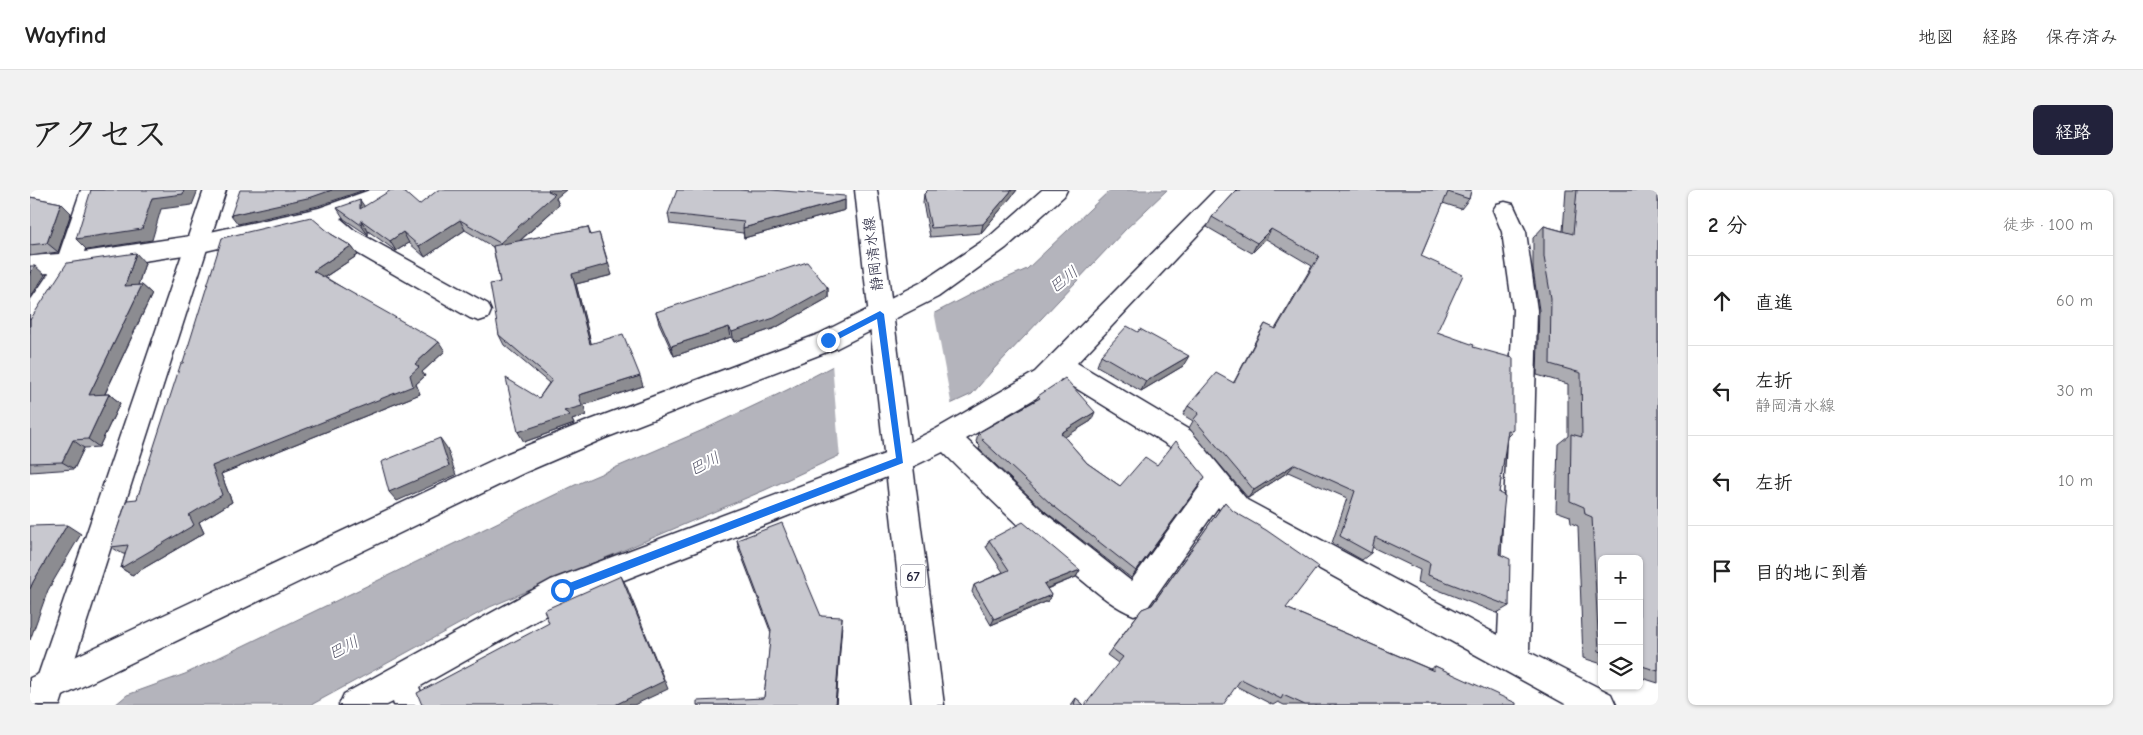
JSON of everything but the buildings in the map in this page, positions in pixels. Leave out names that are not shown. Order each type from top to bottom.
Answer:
[{"type":"street","points":[[30,322],[68,263],[92,190]]},
{"type":"street","points":[[42,694],[215,190]]},
{"type":"street","points":[[30,265],[68,263],[197,244],[322,216],[394,190]]},
{"type":"street","name":"静岡清水線","points":[[866,190],[928,705]]},
{"type":"street","points":[[42,694],[516,463],[595,430],[881,318],[929,290],[998,242],[1056,190]]},
{"type":"street","points":[[355,705],[405,692],[562,590],[899,454],[946,437],[1044,380],[1230,190]]},
{"type":"street","points":[[1505,210],[1514,232],[1525,310],[1513,660]]},
{"type":"street","points":[[322,216],[346,236],[479,311]]},
{"type":"street","points":[[1059,365],[1181,439],[1237,509],[1513,660],[1600,705]]},
{"type":"street","points":[[946,437],[1026,515],[1088,569],[1134,601],[1218,486]]},
{"type":"water","name":"巴川","points":[[1110,190],[1167,190],[1126,229],[972,394],[765,490],[490,607],[311,705],[115,705],[127,695],[185,674],[575,485],[703,430],[787,390],[971,294],[1027,269]]},
{"type":"pier","points":[[934,311],[952,407],[840,459],[832,364]]},
{"type":"route","points":[[562,590],[900,460],[880,314],[828,340]]}]
